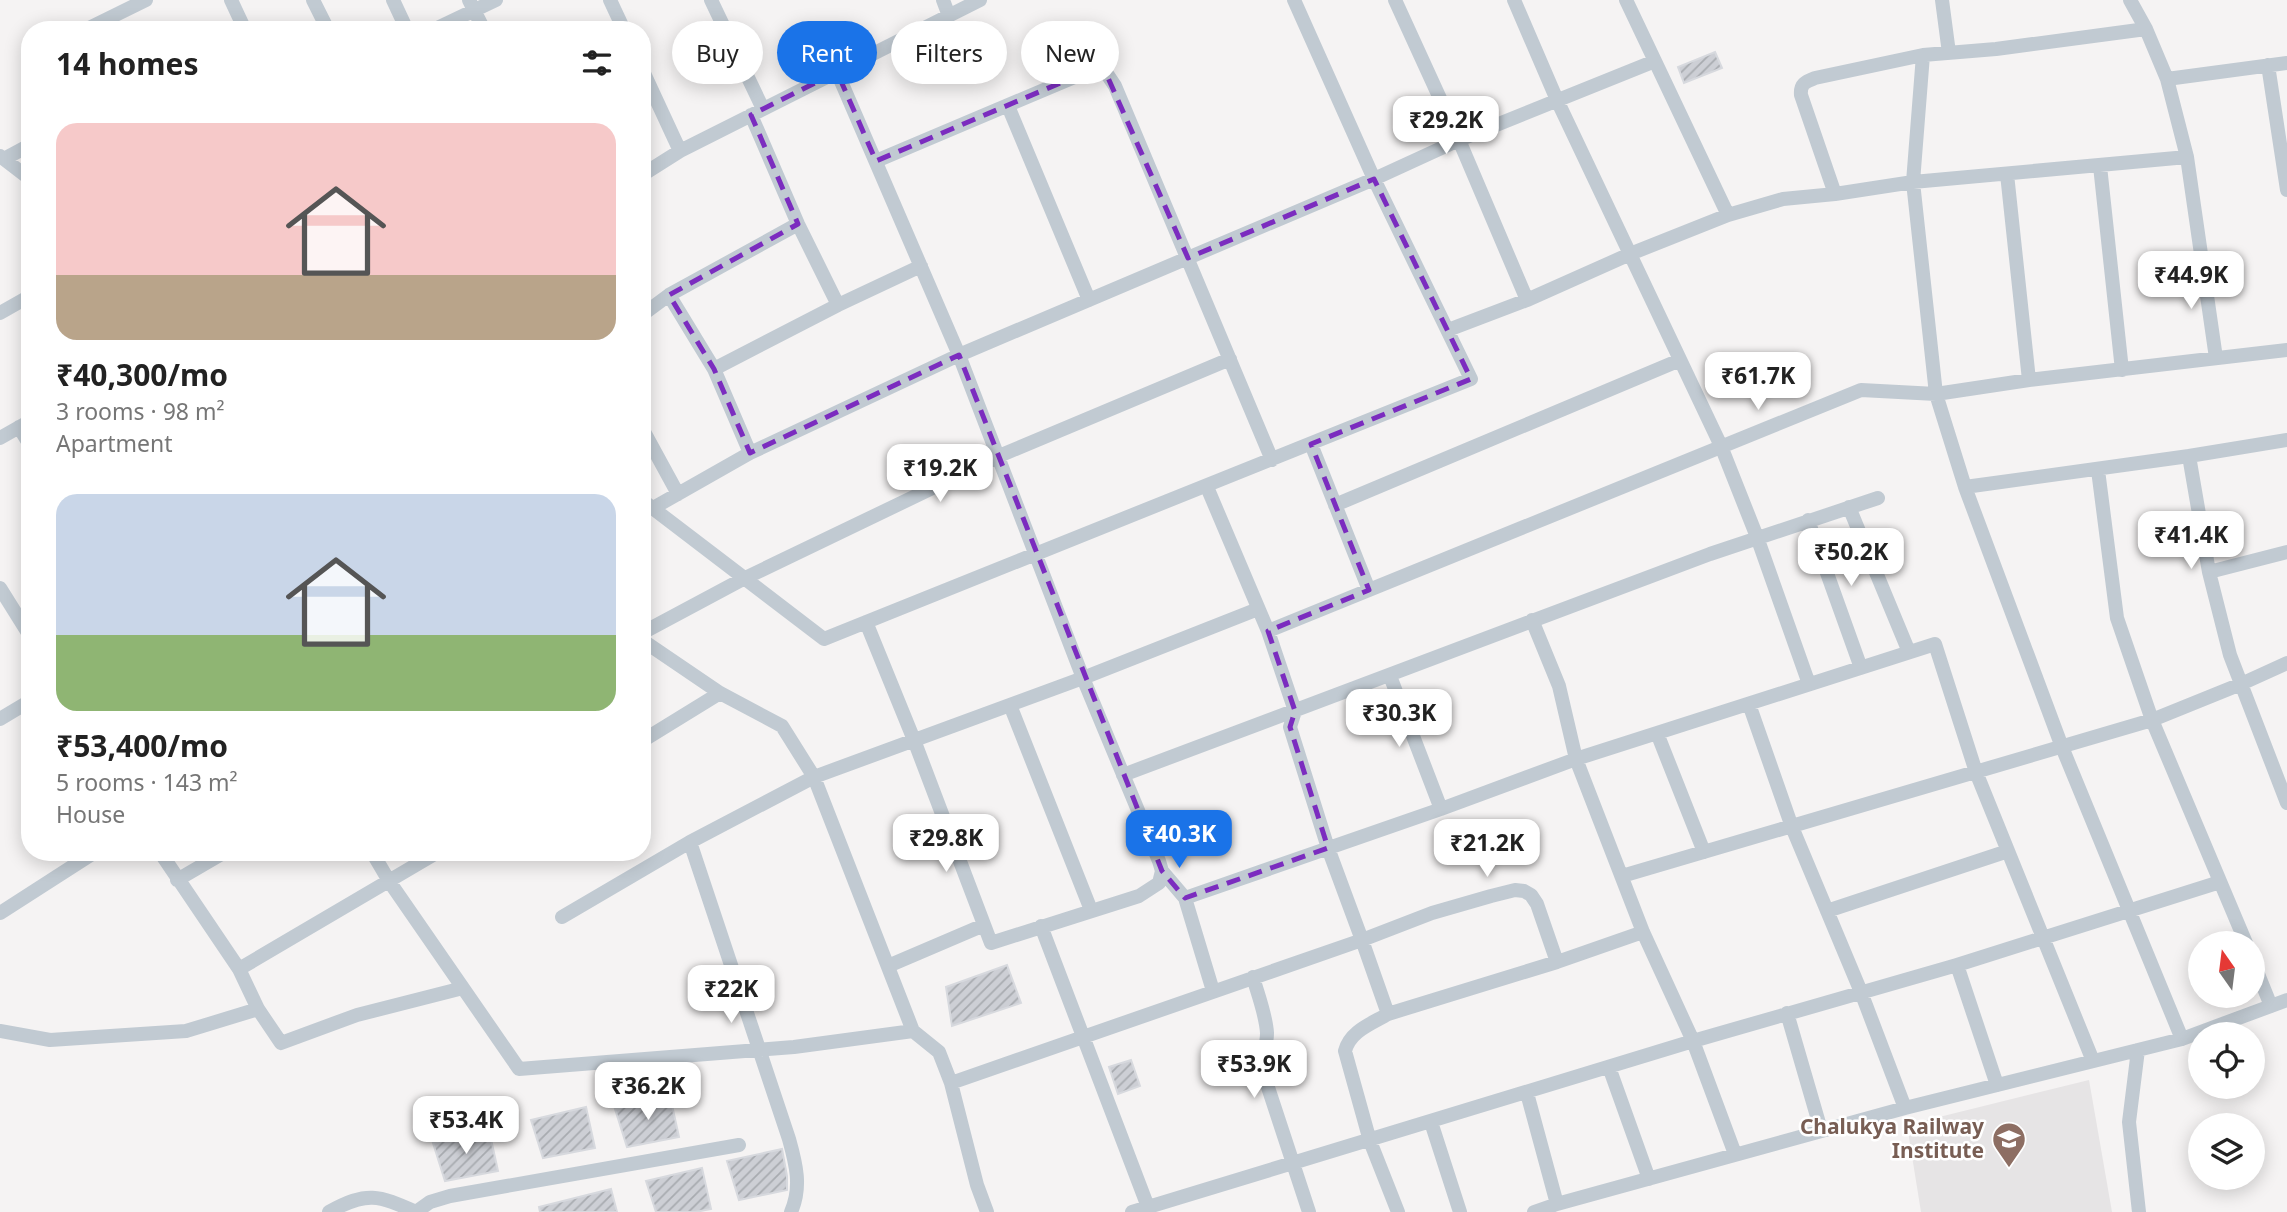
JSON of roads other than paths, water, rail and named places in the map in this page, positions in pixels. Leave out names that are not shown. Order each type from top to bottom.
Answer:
[{"type":"street","points":[[103,21],[146,0]]},
{"type":"street","points":[[231,0],[240,21]]},
{"type":"street","points":[[313,0],[324,21]]},
{"type":"street","points":[[393,0],[403,21]]},
{"type":"street","points":[[448,21],[472,6],[496,0]]},
{"type":"street","points":[[610,0],[620,21]]},
{"type":"street","points":[[712,0],[798,224],[838,305]]},
{"type":"street","points":[[943,0],[949,16]]},
{"type":"street","points":[[877,52],[980,0]]},
{"type":"street","points":[[651,506],[824,639],[1471,379],[1374,179],[1294,0]]},
{"type":"street","points":[[1395,0],[1527,300]]},
{"type":"street","points":[[1514,0],[1558,100],[1721,446],[1757,537],[1809,684]]},
{"type":"street","points":[[1626,0],[1728,215]]},
{"type":"street","points":[[1942,0],[1949,53]]},
{"type":"street","points":[[2130,0],[2147,29],[2167,79],[2187,157],[2216,358]]},
{"type":"street","points":[[1835,194],[1801,95],[1800,88],[1803,83],[1815,78],[1923,55],[2147,29]]},
{"type":"street","points":[[1923,55],[1913,182],[1936,394],[1965,487],[2062,747],[2182,1039]]},
{"type":"street","points":[[651,503],[678,494],[750,453],[959,355],[1459,141],[1655,61]]},
{"type":"street","points":[[2167,79],[2287,63]]},
{"type":"street","points":[[2268,65],[2287,190]]},
{"type":"street","points":[[876,161],[1091,70],[1105,71],[1115,86],[1272,460]]},
{"type":"street","points":[[651,169],[680,151],[813,84]]},
{"type":"street","points":[[842,84],[959,355],[1083,678],[1145,824],[1162,872],[1185,898],[1213,991]]},
{"type":"street","points":[[651,88],[680,151]]},
{"type":"street","points":[[1008,106],[1089,300]]},
{"type":"street","points":[[21,149],[2,158],[21,172]]},
{"type":"street","points":[[1448,330],[1527,300],[1630,254],[1728,215],[1783,199],[1913,182],[2187,157]]},
{"type":"street","points":[[2100,166],[2122,370]]},
{"type":"street","points":[[2007,174],[2029,380]]},
{"type":"street","points":[[651,308],[669,295],[798,224]]},
{"type":"street","points":[[714,369],[921,266]]},
{"type":"street","points":[[669,295],[714,369],[750,453]]},
{"type":"street","points":[[3,307],[21,300]]},
{"type":"street","points":[[1268,631],[1861,390],[1936,394],[2029,380],[2287,350]]},
{"type":"street","points":[[651,628],[743,579],[999,456],[1230,359]]},
{"type":"street","points":[[1335,505],[1681,360]]},
{"type":"street","points":[[0,438],[21,426]]},
{"type":"street","points":[[1965,487],[2098,470],[2287,440]]},
{"type":"street","points":[[651,444],[678,494]]},
{"type":"street","points":[[1311,444],[1369,590]]},
{"type":"street","points":[[2189,456],[2209,572],[2230,655],[2287,803]]},
{"type":"street","points":[[2098,470],[2117,618],[2151,720],[2241,931]]},
{"type":"street","points":[[1207,486],[1268,631],[1296,711],[1290,727],[1328,848],[1388,1014]]},
{"type":"street","points":[[1123,775],[1757,537],[1878,498]]},
{"type":"street","points":[[1849,507],[1909,652]]},
{"type":"street","points":[[1808,520],[1861,668]]},
{"type":"street","points":[[2209,572],[2287,552]]},
{"type":"street","points":[[0,588],[21,622]]},
{"type":"street","points":[[562,917],[690,842],[814,777],[1083,678],[1258,608]]},
{"type":"street","points":[[1532,620],[1559,686],[1576,759],[1643,932],[1693,1041],[1735,1154]]},
{"type":"street","points":[[866,622],[991,943],[1139,896],[1159,883],[1162,872]]},
{"type":"street","points":[[1185,898],[1576,759],[1935,644],[1976,772],[2093,1061]]},
{"type":"street","points":[[651,646],[720,693],[782,726],[814,777],[913,1031],[939,1052],[951,1083],[977,1185],[987,1212]]},
{"type":"street","points":[[1622,876],[2151,720],[2287,663]]},
{"type":"street","points":[[1390,676],[1441,809]]},
{"type":"street","points":[[651,735],[720,693]]},
{"type":"street","points":[[1749,704],[1792,827],[1861,992],[1905,1108]]},
{"type":"street","points":[[1010,705],[1091,910]]},
{"type":"street","points":[[0,719],[21,706]]},
{"type":"street","points":[[1657,733],[1704,852]]},
{"type":"street","points":[[690,842],[789,1139],[797,1169],[798,1191],[791,1212]]},
{"type":"street","points":[[1827,911],[2008,851]]},
{"type":"street","points":[[0,913],[81,861]]},
{"type":"street","points":[[165,861],[239,969],[258,1009],[281,1043],[357,1015],[463,988]]},
{"type":"street","points":[[177,880],[210,861]]},
{"type":"street","points":[[377,861],[519,1069],[794,1047],[913,1031]]},
{"type":"street","points":[[239,969],[423,861]]},
{"type":"street","points":[[1132,1212],[1693,1041],[1957,965],[2220,882]]},
{"type":"street","points":[[951,1083],[1362,940],[1432,913],[1515,890],[1531,895],[1537,904],[1557,962]]},
{"type":"street","points":[[888,966],[984,925]]},
{"type":"street","points":[[1041,926],[1148,1207]]},
{"type":"street","points":[[1398,1212],[1370,1141],[1345,1051],[1353,1035],[1388,1014],[1557,962],[1643,932]]},
{"type":"street","points":[[1957,965],[1997,1085]]},
{"type":"street","points":[[1253,977],[1267,1029],[1261,1061],[1263,1072],[1309,1212]]},
{"type":"street","points":[[2265,991],[2271,1006]]},
{"type":"street","points":[[1534,1212],[1557,1203],[1821,1130],[2182,1039],[2287,1000]]},
{"type":"street","points":[[0,1031],[50,1040],[186,1031],[258,1009]]},
{"type":"street","points":[[1787,1013],[1821,1130]]},
{"type":"street","points":[[2138,1050],[2129,1122],[2139,1212]]},
{"type":"street","points":[[1609,1067],[1649,1179]]},
{"type":"street","points":[[1527,1093],[1557,1203]]},
{"type":"street","points":[[1431,1122],[1460,1212]]},
{"type":"street","points":[[329,1212],[365,1198],[385,1198],[416,1212],[430,1202],[450,1196],[739,1145]]},
{"type":"place","name":"Chalukya Railway Institute","points":[[2009,1169]]}]
